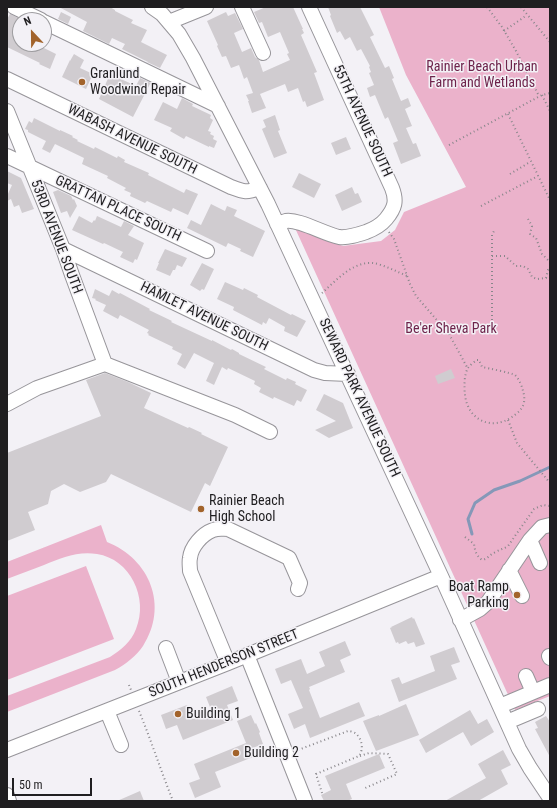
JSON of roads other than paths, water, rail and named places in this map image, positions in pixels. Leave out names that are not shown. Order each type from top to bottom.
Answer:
[{"type":"street","points":[[14,7],[24,12]]},
{"type":"street","name":"SEWARD PARK AVENUE SOUTH","points":[[154,7],[162,14],[183,40],[260,188],[348,374],[376,446],[441,576],[519,749],[550,798]]},
{"type":"street","points":[[169,22],[206,7]]},
{"type":"street","points":[[242,7],[264,53]]},
{"type":"street","name":"55TH AVENUE SOUTH","points":[[277,224],[286,221],[295,221],[339,237],[349,237],[377,226],[391,212],[395,203],[395,196],[392,188],[309,7]]},
{"type":"street","points":[[52,26],[218,106]]},
{"type":"street","name":"WABASH AVENUE SOUTH","points":[[7,79],[231,187],[249,192],[260,188]]},
{"type":"street","name":"53RD AVENUE SOUTH","points":[[7,111],[63,249],[105,364]]},
{"type":"street","name":"GRATTAN PLACE SOUTH","points":[[7,156],[207,251]]},
{"type":"street","name":"HAMLET AVENUE SOUTH","points":[[63,249],[314,370],[325,373],[348,374]]},
{"type":"street","points":[[7,404],[37,388],[105,364],[235,415],[270,432]]},
{"type":"street","points":[[460,620],[480,609],[488,602],[530,540],[542,528],[550,525]]},
{"type":"street","points":[[228,663],[190,571],[190,557],[201,538],[211,530],[228,529],[289,558],[300,583],[298,589]]},
{"type":"street","points":[[530,540],[540,563]]},
{"type":"street","points":[[510,570],[522,596]]},
{"type":"street","name":"SOUTH HENDERSON STREET","points":[[7,750],[228,663],[441,576]]},
{"type":"street","points":[[166,648],[178,682]]},
{"type":"street","points":[[247,655],[305,801]]},
{"type":"street","points":[[526,676],[533,692]]},
{"type":"street","points":[[500,706],[550,685]]},
{"type":"street","points":[[507,722],[538,709]]},
{"type":"street","points":[[107,711],[121,745]]},
{"type":"street","points":[[7,795],[9,801]]},
{"type":"waterway","points":[[472,534],[468,519],[475,503],[494,490],[520,481],[550,467]]},
{"type":"place","name":"Granlund Woodwind Repair","points":[[82,82]]},
{"type":"place","name":"Rainier Beach High School","points":[[201,509]]},
{"type":"place","name":"Boat Ramp Parking","points":[[517,595]]},
{"type":"place","name":"Building 1","points":[[178,714]]},
{"type":"place","name":"Building 2","points":[[236,753]]},
{"type":"park label","name":"Rainier Beach Urban Farm and Wetlands","points":[[482,76]]},
{"type":"park label","name":"Be'er Sheva Park","points":[[451,329]]}]
